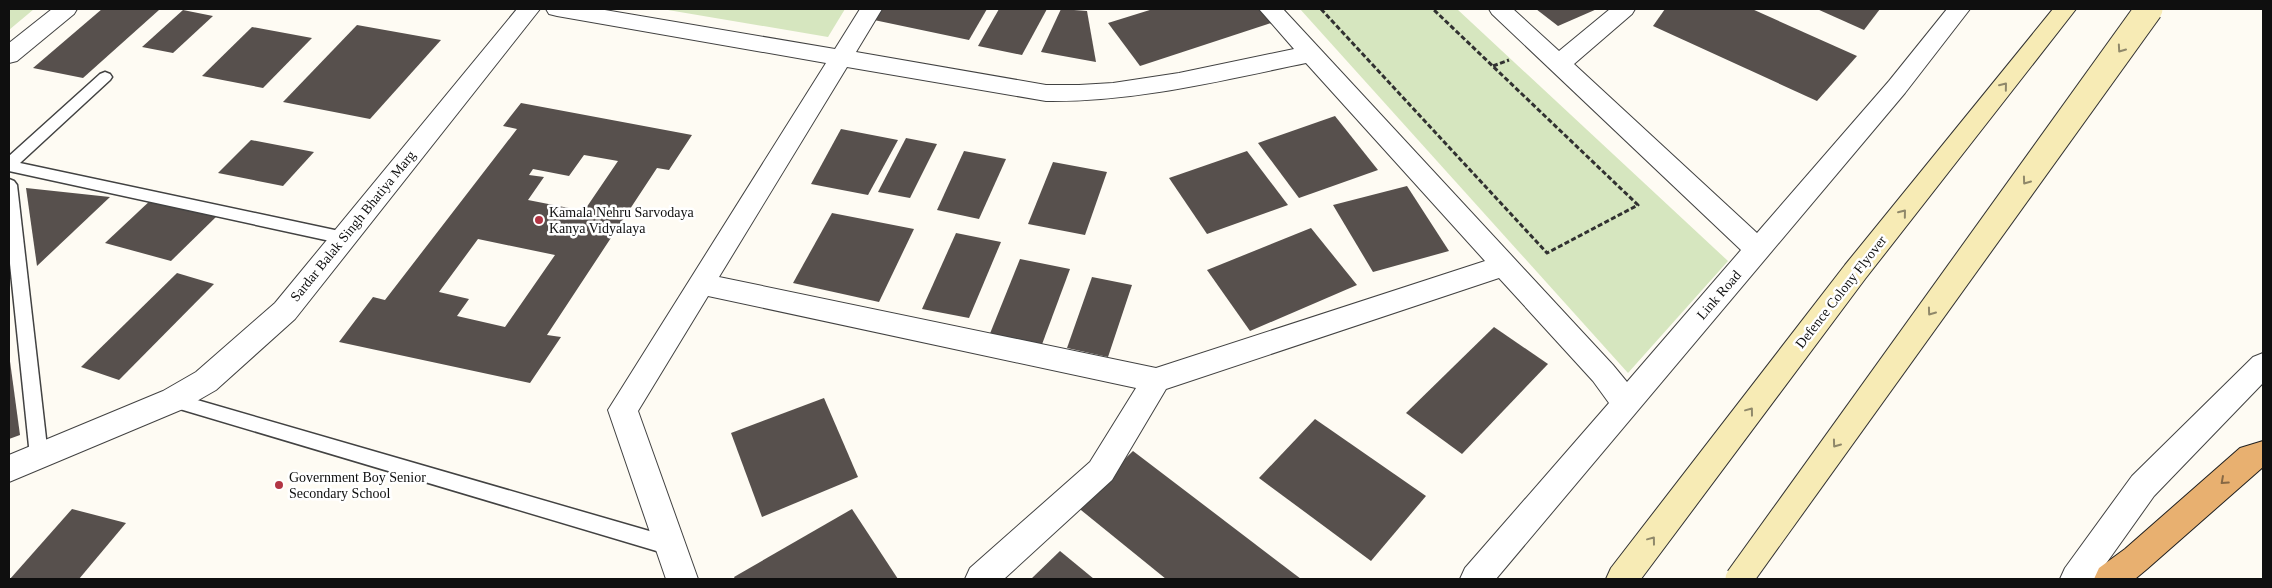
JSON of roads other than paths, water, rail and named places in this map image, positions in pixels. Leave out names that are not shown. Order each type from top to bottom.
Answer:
[{"type":"highway","points":[[2110,579],[2136,559],[2251,457],[2263,454]]},
{"type":"main road","name":"Defence Colony Flyover","points":[[1622,579],[1855,272],[2065,9]]},
{"type":"main road","points":[[1739,579],[2149,9]]},
{"type":"street","points":[[9,55],[66,9]]},
{"type":"street","name":"Sardar Balak Singh Bhatiya Marg","points":[[9,469],[173,400],[206,381],[285,311],[529,9]]},
{"type":"street","points":[[557,9],[1046,93],[1080,94],[1160,84],[1309,54]]},
{"type":"street","points":[[682,579],[623,410],[871,9]]},
{"type":"street","points":[[1270,9],[1309,54],[1603,373],[1626,404]]},
{"type":"street","points":[[1500,9],[1758,250]]},
{"type":"street","points":[[1558,64],[1624,9]]},
{"type":"street","name":"Link Road","points":[[1476,579],[1897,87],[1959,9]]},
{"type":"street","points":[[700,284],[1156,380],[1506,266]]},
{"type":"street","points":[[2076,579],[2143,486],[2263,365]]},
{"type":"street","points":[[981,579],[1101,471],[1156,380]]},
{"type":"lane","points":[[9,165],[105,77]]},
{"type":"lane","points":[[9,165],[344,238]]},
{"type":"lane","points":[[9,185],[39,456]]},
{"type":"lane","points":[[173,400],[670,546]]},
{"type":"place","name":"Kamala Nehru Sarvodaya Kanya Vidyalaya","points":[[539,220]]},
{"type":"place","name":"Government Boy Senior Secondary School","points":[[279,485]]}]
